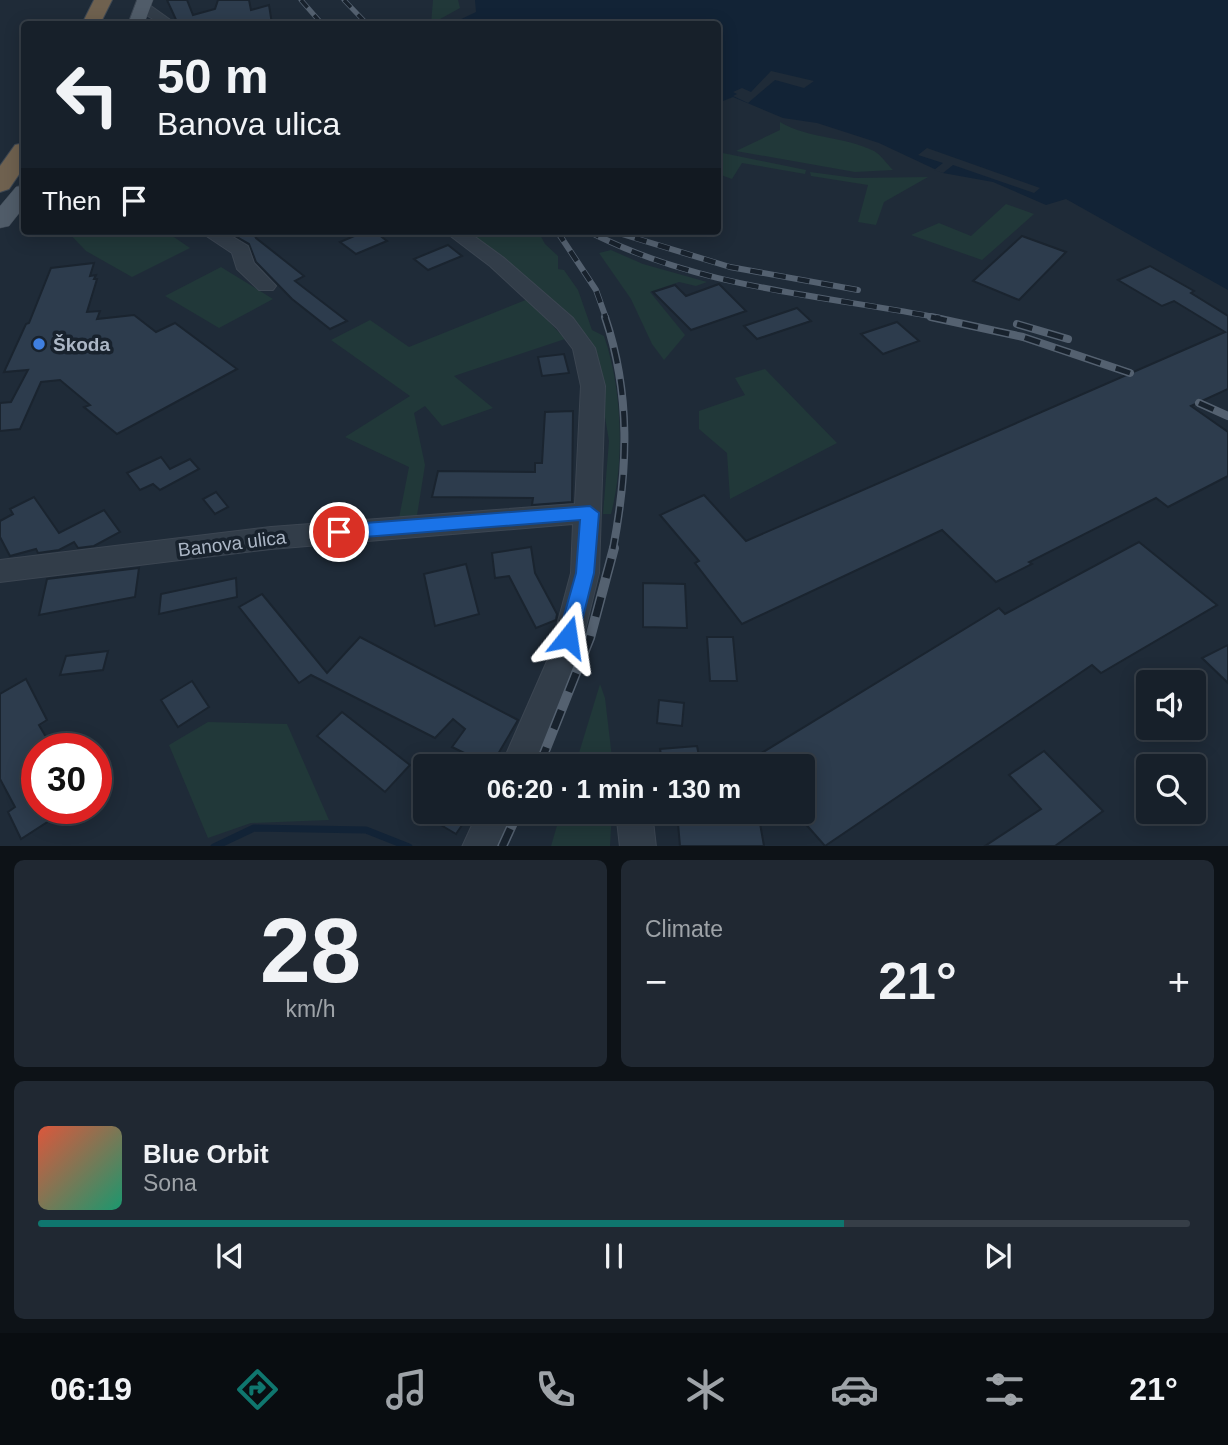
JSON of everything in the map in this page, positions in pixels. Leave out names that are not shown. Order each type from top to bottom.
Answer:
[{"type":"highway","points":[[92,21],[103,0]]},
{"type":"highway","points":[[0,155],[21,126]]},
{"type":"highway","points":[[0,184],[21,154]]},
{"type":"main road","points":[[137,21],[144,3]]},
{"type":"main road","points":[[0,221],[21,195]]},
{"type":"street","points":[[144,3],[164,21]]},
{"type":"street","points":[[216,235],[241,250],[244,265],[266,286]]},
{"type":"street","points":[[460,235],[497,262],[565,323],[584,348],[593,386],[590,513],[585,573],[563,659],[524,754]]},
{"type":"street","name":"Banova ulica","points":[[0,571],[271,537],[590,513]]},
{"type":"street","points":[[480,846],[491,824]]},
{"type":"street","points":[[635,824],[638,846]]},
{"type":"green space","points":[[433,0],[458,0],[460,8],[436,21],[431,21]]},
{"type":"green space","points":[[780,122],[802,132],[874,151],[893,170],[855,172],[736,151],[780,130]]},
{"type":"green space","points":[[721,153],[806,170],[805,174],[742,163],[732,179],[721,175]]},
{"type":"green space","points":[[810,172],[855,178],[928,177],[884,202],[876,225],[858,222],[868,185],[811,176]]},
{"type":"green space","points":[[1006,204],[1034,214],[982,260],[911,235],[939,223],[971,236]]},
{"type":"green space","points":[[71,235],[171,235],[190,248],[132,277],[86,251]]},
{"type":"green space","points":[[540,235],[545,244],[558,256],[558,269],[564,270],[578,290],[592,330],[604,336],[615,378],[620,424],[618,471],[611,514],[603,514],[609,441],[594,351],[589,338],[520,272],[475,237]]},
{"type":"green space","points":[[611,250],[643,264],[707,282],[696,286],[679,282],[650,292],[685,335],[664,360],[652,344],[631,299],[599,253]]},
{"type":"green space","points":[[221,267],[273,299],[219,328],[165,296]]},
{"type":"green space","points":[[528,299],[565,339],[454,376],[493,408],[442,426],[425,406],[414,413],[425,465],[416,522],[398,523],[409,467],[345,437],[410,396],[331,340],[370,320],[409,347]]},
{"type":"green space","points":[[765,369],[837,443],[730,499],[727,453],[699,429],[699,411],[745,395],[735,378]]},
{"type":"green space","points":[[600,684],[605,698],[612,754],[579,754]]},
{"type":"green space","points":[[208,722],[287,724],[329,820],[251,823],[208,838],[169,745]]},
{"type":"green space","points":[[557,824],[611,824],[610,846],[551,846]]},
{"type":"water","points":[[475,0],[1228,0],[1228,290],[1066,199],[1046,205],[993,182],[943,173],[879,143],[817,123],[783,118],[733,97],[721,102],[721,21],[457,21],[476,12]]},
{"type":"pier","points":[[771,71],[814,81],[804,88],[775,80],[748,103],[733,96],[737,94],[733,92],[742,88],[751,92]]},
{"type":"pier","points":[[927,148],[1040,188],[1034,193],[953,165],[943,173],[934,170],[943,163],[918,155]]},
{"type":"building","points":[[167,0],[187,0],[193,15],[215,9],[218,0],[249,0],[251,10],[269,5],[272,21],[177,21]]},
{"type":"building","points":[[255,235],[304,276],[295,281],[347,321],[330,329],[292,299],[256,262],[249,244],[237,237]]},
{"type":"building","points":[[357,235],[379,235],[387,241],[356,254],[340,242]]},
{"type":"building","points":[[1022,236],[1066,252],[1019,300],[973,281]]},
{"type":"building","points":[[448,245],[462,256],[428,270],[414,259]]},
{"type":"building","points":[[94,263],[90,276],[96,275],[94,279],[97,279],[87,312],[100,311],[97,319],[134,315],[156,332],[175,323],[237,369],[117,434],[84,407],[90,405],[60,380],[41,382],[20,429],[0,431],[0,403],[11,402],[28,370],[4,372],[26,324],[29,323],[51,268]]},
{"type":"building","points":[[1150,266],[1194,291],[1191,293],[1228,316],[1228,389],[1191,406],[1228,432],[1228,476],[1168,507],[1156,498],[1029,562],[1032,564],[996,582],[942,530],[742,624],[695,563],[699,561],[660,515],[704,495],[746,541],[1225,332],[1174,301],[1162,306],[1118,280]]},
{"type":"building","points":[[719,284],[746,311],[691,330],[653,292],[675,285],[686,296]]},
{"type":"building","points":[[797,308],[811,321],[757,339],[744,326]]},
{"type":"building","points":[[897,322],[919,341],[883,354],[861,334]]},
{"type":"building","points":[[564,354],[569,373],[542,376],[538,357]]},
{"type":"building","points":[[573,411],[572,502],[532,505],[533,498],[432,497],[438,471],[535,472],[535,463],[542,463],[545,412]]},
{"type":"building","points":[[161,457],[170,469],[190,459],[199,469],[160,490],[153,484],[140,490],[127,473]]},
{"type":"building","points":[[216,492],[228,507],[215,514],[203,499]]},
{"type":"building","points":[[34,497],[59,533],[104,510],[120,532],[94,546],[78,548],[74,542],[59,550],[38,553],[36,549],[10,556],[0,537],[0,521],[13,514],[10,509]]},
{"type":"building","points":[[1139,542],[1217,605],[1101,673],[1092,665],[825,846],[806,824],[815,824],[815,754],[760,754],[999,608],[1005,614]]},
{"type":"building","points":[[531,547],[535,573],[557,614],[556,620],[536,628],[509,576],[495,578],[492,553]]},
{"type":"building","points":[[466,564],[479,614],[435,626],[424,574]]},
{"type":"building","points":[[139,568],[135,597],[39,615],[47,579]]},
{"type":"building","points":[[236,578],[237,597],[159,614],[161,594]]},
{"type":"building","points":[[643,583],[685,584],[687,628],[643,627]]},
{"type":"building","points":[[262,594],[327,673],[360,637],[518,720],[498,754],[466,754],[452,747],[465,729],[453,719],[435,738],[311,675],[299,683],[239,607]]},
{"type":"building","points":[[707,637],[733,637],[737,681],[710,681]]},
{"type":"building","points":[[1228,645],[1228,683],[1202,658]]},
{"type":"building","points":[[108,651],[103,670],[60,675],[66,656]]},
{"type":"building","points":[[26,679],[47,720],[39,725],[44,733],[21,733],[21,824],[44,824],[21,839],[8,812],[15,807],[0,779],[0,694]]},
{"type":"building","points":[[192,681],[209,707],[178,727],[161,700]]},
{"type":"building","points":[[659,700],[684,703],[682,726],[657,723]]},
{"type":"building","points":[[342,712],[410,765],[385,792],[317,736]]},
{"type":"building","points":[[697,746],[699,754],[661,754],[660,749]]},
{"type":"building","points":[[1044,751],[1103,811],[1055,846],[985,846],[1041,809],[1009,775]]},
{"type":"building","points":[[439,824],[463,824],[456,834]]},
{"type":"building","points":[[678,824],[760,824],[764,846],[680,846]]},
{"type":"waterway","points":[[216,846],[254,828],[366,830],[406,846]]},
{"type":"railway","points":[[301,0],[319,21]]},
{"type":"railway","points":[[344,0],[364,21]]},
{"type":"railway","points":[[560,235],[596,290],[606,318]]},
{"type":"railway","points":[[597,235],[630,250],[716,278],[940,318]]},
{"type":"railway","points":[[625,235],[730,267],[858,290]]},
{"type":"railway","points":[[605,317],[623,403],[624,461],[613,549]]},
{"type":"railway","points":[[931,317],[1023,337],[1130,373]]},
{"type":"railway","points":[[1017,324],[1068,339]]},
{"type":"railway","points":[[1199,403],[1228,416]]},
{"type":"railway","points":[[544,754],[590,638],[614,548]]},
{"type":"railway","points":[[502,846],[513,824]]},
{"type":"place","name":"Škoda","points":[[39,344]]},
{"type":"route","points":[[339,532],[590,513],[585,573],[568,637]]}]
